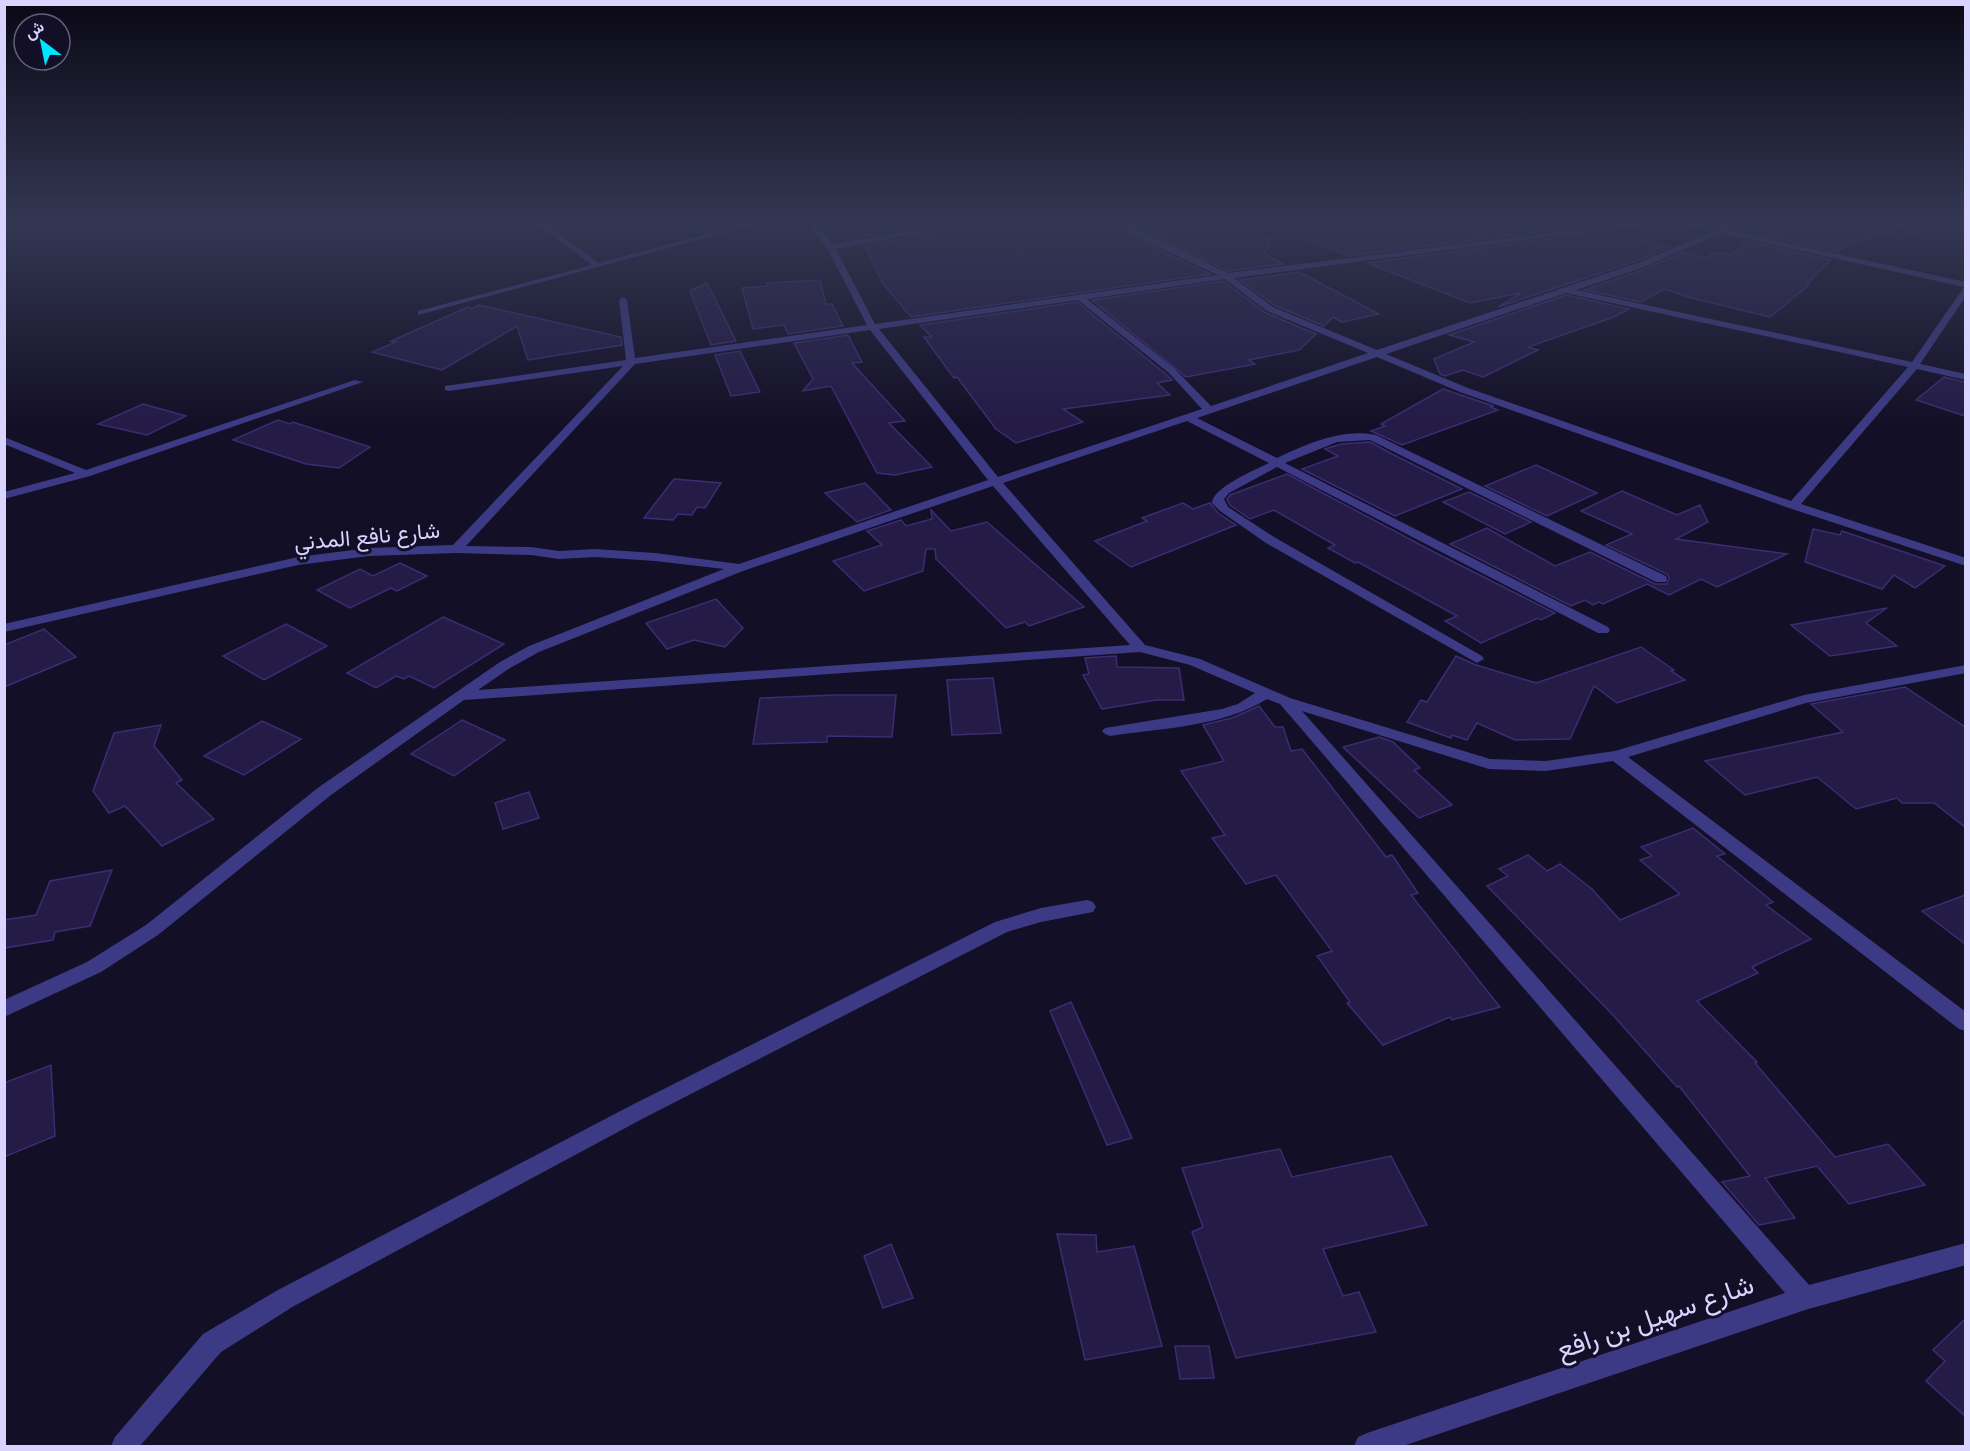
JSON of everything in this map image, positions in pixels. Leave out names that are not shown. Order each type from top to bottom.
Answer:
[{"type":"street","points":[[421,313],[508,290]]},
{"type":"street","points":[[852,290],[871,326],[994,480],[1140,648]]},
{"type":"street","points":[[449,388],[1125,290]]},
{"type":"street","points":[[1245,290],[1270,309],[1496,402],[1793,506],[1965,562]]},
{"type":"street","points":[[4,1009],[94,967],[152,930],[325,791],[505,665],[534,649],[739,568],[994,480],[1379,354],[1565,290],[1965,377]]},
{"type":"street","points":[[1793,506],[1915,365],[1965,290]]},
{"type":"street","points":[[1078,296],[1172,371],[1209,410]]},
{"type":"street","points":[[623,300],[631,363]]},
{"type":"street","points":[[456,549],[631,363]]},
{"type":"street","points":[[4,496],[86,474],[358,382]]},
{"type":"street","points":[[1188,417],[1603,630]]},
{"type":"street","points":[[1478,659],[1270,540],[1218,503],[1218,498],[1225,491],[1277,462],[1342,436],[1372,437],[1661,579]]},
{"type":"street","points":[[4,440],[86,474]]},
{"type":"street","name":"شارع نافع المدني","points":[[4,628],[298,561],[369,552],[456,549],[655,557],[739,568]]},
{"type":"street","points":[[461,696],[1140,648],[1196,662],[1285,701],[1489,764],[1546,766],[1616,756],[1804,699],[1965,669]]},
{"type":"street","points":[[1110,731],[1224,713],[1243,707],[1266,693]]},
{"type":"street","points":[[1285,701],[1805,1298]]},
{"type":"street","points":[[1616,756],[1965,1023]]},
{"type":"street","points":[[124,1446],[212,1344],[286,1298],[637,1112],[1001,927],[1041,915],[1087,907]]},
{"type":"street","name":"شارع سهيل بن رافع","points":[[1367,1446],[1805,1298],[1965,1254]]},
{"type":"building","points":[[710,290],[736,341],[711,345],[690,291]]},
{"type":"building","points":[[742,290],[822,290],[826,304],[832,304],[843,326],[788,334],[784,325],[753,329]]},
{"type":"building","points":[[888,290],[1101,290],[911,317]]},
{"type":"building","points":[[1163,290],[1235,290],[1266,313],[1316,334],[1299,350],[1249,360],[1255,364],[1186,377],[1092,300]]},
{"type":"building","points":[[1253,290],[1333,290],[1379,314],[1342,322],[1333,317],[1324,326],[1274,305]]},
{"type":"building","points":[[1436,290],[1550,290],[1498,307],[1521,293],[1470,303]]},
{"type":"building","points":[[1585,290],[1663,290],[1641,302]]},
{"type":"building","points":[[1666,290],[1803,290],[1770,317]]},
{"type":"building","points":[[1566,295],[1629,309],[1614,317],[1528,347],[1538,350],[1483,377],[1463,370],[1445,376],[1440,374],[1434,359],[1474,342],[1449,335]]},
{"type":"building","points":[[1077,302],[1172,380],[1157,383],[1170,395],[1063,409],[1083,422],[1016,443],[996,429],[957,377],[954,378],[924,337],[932,337],[920,325]]},
{"type":"building","points":[[479,305],[621,337],[622,345],[528,360],[517,326],[442,370],[372,352],[396,342],[391,341],[468,307],[471,309]]},
{"type":"building","points":[[848,335],[862,362],[852,363],[905,421],[889,423],[932,467],[895,475],[877,473],[831,386],[803,391],[813,379],[794,343]]},
{"type":"building","points":[[740,351],[760,392],[731,396],[715,355]]},
{"type":"building","points":[[1944,377],[1965,382],[1965,416],[1916,400]]},
{"type":"building","points":[[1443,389],[1493,406],[1491,407],[1498,410],[1402,445],[1371,431],[1385,426],[1381,424]]},
{"type":"building","points":[[143,404],[186,416],[147,435],[98,424]]},
{"type":"building","points":[[278,420],[290,424],[293,422],[370,447],[339,468],[306,464],[233,440]]},
{"type":"building","points":[[1370,442],[1462,489],[1395,516],[1302,469],[1338,456],[1325,449],[1341,444]]},
{"type":"building","points":[[1536,465],[1597,493],[1547,516],[1485,486]]},
{"type":"building","points":[[1287,474],[1555,613],[1481,643],[1445,621],[1457,616],[1328,548],[1335,545],[1274,510],[1250,519],[1230,505],[1227,499],[1230,495]]},
{"type":"building","points":[[674,479],[721,483],[705,508],[697,507],[692,515],[678,514],[673,520],[644,518]]},
{"type":"building","points":[[865,483],[891,510],[857,522],[825,493]]},
{"type":"building","points":[[1622,491],[1677,515],[1700,505],[1708,522],[1676,539],[1787,554],[1717,587],[1701,579],[1669,595],[1647,584],[1603,604],[1599,602],[1593,605],[1585,600],[1571,606],[1450,544],[1487,528],[1555,566],[1590,552],[1655,584],[1667,584],[1669,578],[1667,574],[1606,545],[1632,534],[1581,511]]},
{"type":"building","points":[[1469,492],[1531,522],[1505,534],[1443,502]]},
{"type":"building","points":[[1183,503],[1193,509],[1210,503],[1218,513],[1236,525],[1131,567],[1095,541],[1147,521],[1142,518]]},
{"type":"building","points":[[931,510],[951,531],[987,522],[1084,607],[1029,626],[1025,622],[1006,628],[936,559],[935,549],[926,549],[923,571],[864,591],[833,561],[882,545],[867,531],[901,520],[906,526],[932,519]]},
{"type":"building","points":[[1813,529],[1840,535],[1842,531],[1945,566],[1915,588],[1894,575],[1882,589],[1805,562]]},
{"type":"building","points":[[400,563],[427,576],[397,591],[391,588],[350,608],[317,590],[360,569],[373,576]]},
{"type":"building","points":[[716,599],[743,628],[725,647],[694,640],[667,649],[646,623]]},
{"type":"building","points":[[1887,608],[1866,623],[1897,646],[1830,656],[1791,625]]},
{"type":"building","points":[[443,617],[504,644],[434,688],[409,676],[404,679],[396,676],[376,688],[347,673]]},
{"type":"building","points":[[286,624],[327,646],[264,680],[223,656]]},
{"type":"building","points":[[44,629],[76,657],[4,687],[4,645]]},
{"type":"building","points":[[1641,647],[1685,680],[1617,703],[1594,686],[1570,739],[1515,740],[1477,723],[1467,740],[1452,735],[1451,738],[1407,722],[1421,700],[1427,702],[1456,656],[1476,665],[1536,683]]},
{"type":"building","points":[[1116,656],[1117,667],[1179,668],[1184,700],[1156,700],[1102,709],[1083,675],[1089,674],[1085,658]]},
{"type":"building","points":[[993,678],[1001,733],[952,735],[947,680]]},
{"type":"building","points":[[1905,687],[1965,727],[1965,827],[1934,803],[1902,803],[1897,798],[1856,809],[1817,777],[1745,795],[1705,761],[1843,732],[1811,704]]},
{"type":"building","points":[[896,695],[892,737],[827,736],[827,742],[753,744],[760,698]]},
{"type":"building","points":[[1259,706],[1275,727],[1283,727],[1291,751],[1302,749],[1386,857],[1392,855],[1418,893],[1411,895],[1500,1007],[1452,1020],[1450,1017],[1383,1045],[1347,1003],[1350,1002],[1317,956],[1332,951],[1276,875],[1246,884],[1212,838],[1225,835],[1181,771],[1224,761],[1203,725],[1232,718]]},
{"type":"building","points":[[462,720],[505,740],[454,776],[411,754]]},
{"type":"building","points":[[262,721],[301,739],[244,775],[204,756]]},
{"type":"building","points":[[161,725],[154,746],[182,780],[176,783],[214,819],[162,846],[125,806],[109,813],[93,791],[114,733]]},
{"type":"building","points":[[1379,737],[1393,742],[1420,768],[1414,770],[1452,805],[1419,818],[1343,747]]},
{"type":"building","points":[[529,792],[539,818],[503,829],[495,803]]},
{"type":"building","points":[[1693,828],[1725,854],[1717,856],[1773,902],[1766,905],[1811,939],[1752,967],[1758,973],[1697,1001],[1757,1062],[1755,1063],[1835,1157],[1888,1144],[1925,1185],[1849,1204],[1817,1166],[1765,1178],[1795,1218],[1759,1225],[1722,1182],[1750,1176],[1679,1086],[1677,1087],[1612,1014],[1487,886],[1508,876],[1499,869],[1528,855],[1547,871],[1560,864],[1592,889],[1620,920],[1680,894],[1640,860],[1652,856],[1641,847]]},
{"type":"building","points":[[112,870],[90,926],[55,932],[53,940],[4,948],[4,920],[36,915],[50,881]]},
{"type":"building","points":[[1965,895],[1965,944],[1922,911]]},
{"type":"building","points":[[1071,1002],[1132,1138],[1107,1145],[1050,1011]]},
{"type":"building","points":[[51,1065],[55,1136],[4,1157],[4,1083]]},
{"type":"building","points":[[1280,1149],[1292,1177],[1391,1156],[1427,1225],[1323,1249],[1343,1296],[1359,1292],[1376,1332],[1236,1358],[1192,1232],[1203,1227],[1182,1168]]},
{"type":"building","points":[[1057,1234],[1096,1235],[1097,1252],[1134,1246],[1162,1346],[1085,1360]]},
{"type":"building","points":[[891,1244],[913,1298],[883,1308],[864,1256]]},
{"type":"building","points":[[1965,1319],[1965,1416],[1926,1381],[1945,1361],[1933,1350]]},
{"type":"building","points":[[1175,1346],[1209,1346],[1214,1378],[1180,1379]]}]
